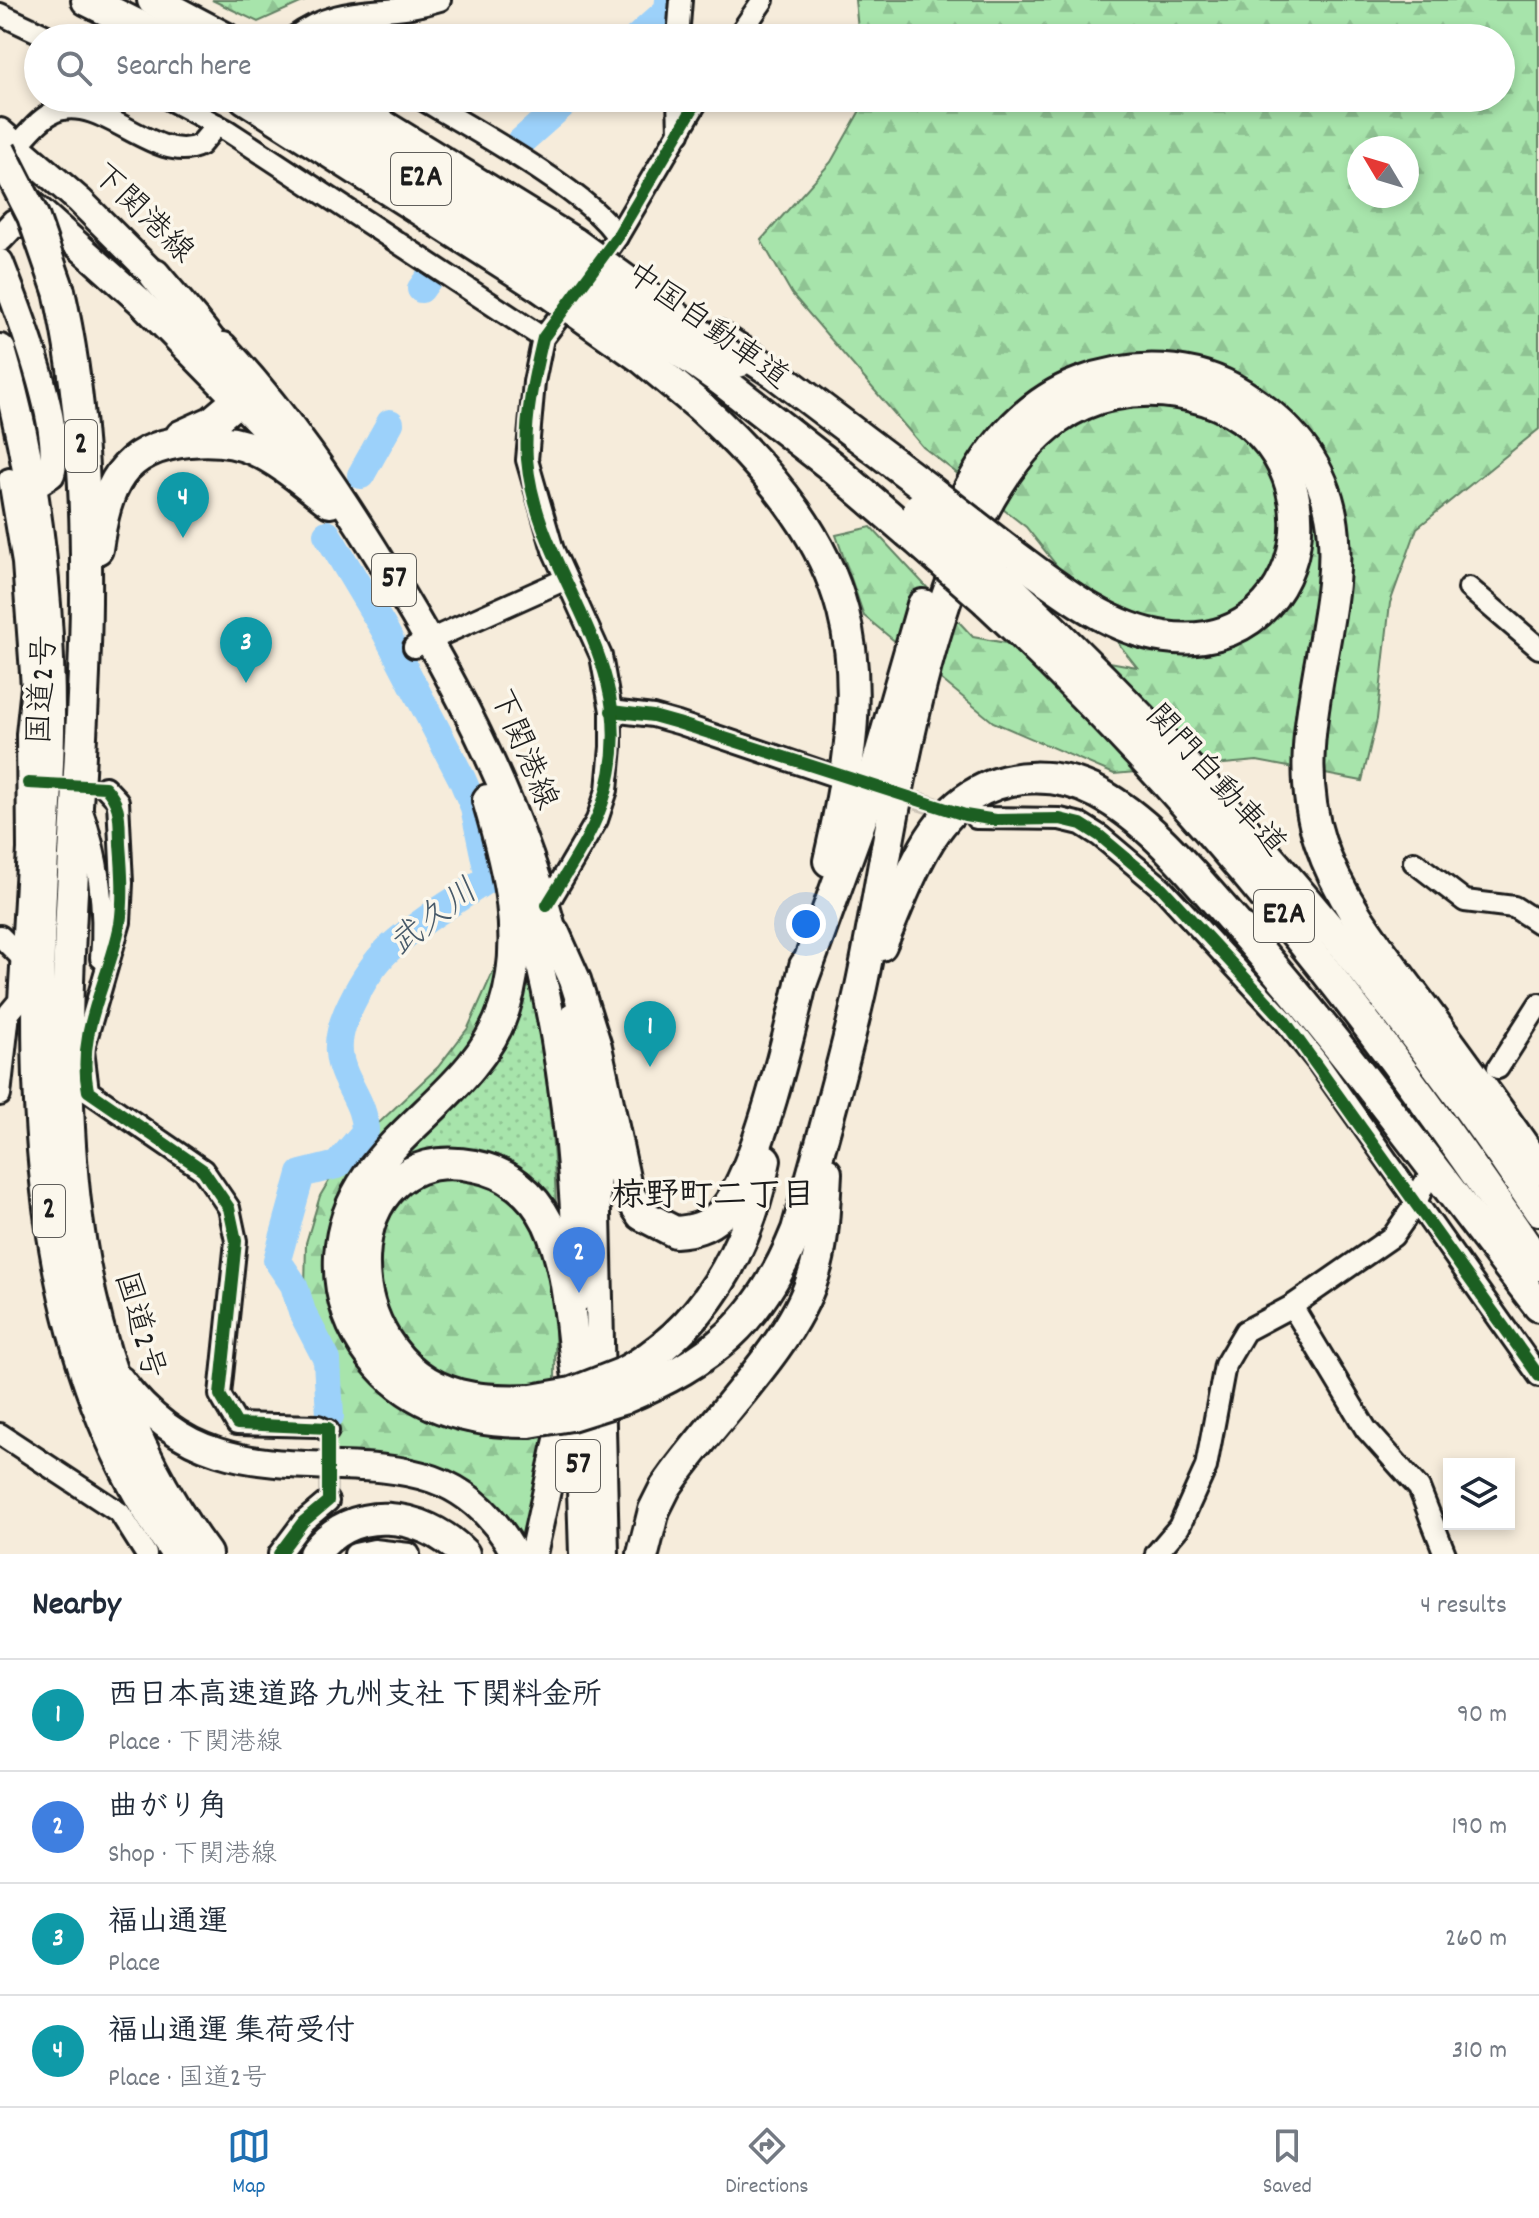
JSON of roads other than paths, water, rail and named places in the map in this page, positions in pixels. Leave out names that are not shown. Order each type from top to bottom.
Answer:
[{"type":"highway","points":[[153,0],[198,24]]},
{"type":"highway","points":[[100,7],[128,24]]},
{"type":"highway","points":[[100,7],[135,24]]},
{"type":"highway","points":[[256,112],[558,265],[642,358],[701,407],[759,463],[803,520],[832,575],[850,641],[855,687],[852,751],[801,984],[744,1177],[721,1214],[688,1231],[675,1232],[653,1224],[642,1215],[627,1192],[596,1047],[575,980],[551,919]]},
{"type":"highway","name":"中国自動車道","points":[[305,112],[378,153],[729,371]]},
{"type":"highway","name":"中国自動車道","points":[[356,112],[558,265]]},
{"type":"highway","name":"国道2号","points":[[4,148],[33,216],[59,291],[76,382],[81,437],[86,602],[65,988],[67,1109],[77,1233],[96,1326],[114,1384],[144,1455],[179,1516],[206,1554]]},
{"type":"highway","points":[[488,800],[509,871],[513,905],[512,973],[503,1012],[474,1061],[391,1145],[361,1182],[345,1223],[340,1277],[354,1328],[373,1359],[399,1385],[442,1409],[464,1416],[530,1411],[571,1415],[621,1387],[701,1358],[737,1329],[768,1292],[797,1230],[860,990],[910,735],[932,644],[965,550],[987,500],[1020,451],[1061,416],[1104,397],[1144,390],[1182,394],[1215,404],[1254,429],[1281,462],[1296,505],[1297,547],[1278,587],[1247,618],[1208,636],[1165,637],[1113,620],[1049,582],[998,577],[918,509],[776,374],[611,250]]},
{"type":"highway","name":"中国自動車道","points":[[558,265],[611,250],[729,371],[830,465],[918,509],[953,555]]},
{"type":"highway","points":[[86,602],[102,516],[114,482],[139,455],[212,422],[238,400],[238,384],[229,366],[155,275]]},
{"type":"highway","name":"国道2号","points":[[0,350],[17,412],[13,481],[43,587],[48,688],[39,1016],[42,1124],[51,1234],[67,1318],[98,1409],[144,1502],[177,1554]]},
{"type":"highway","points":[[801,984],[864,811],[927,594],[946,540],[983,465],[1017,423],[1058,393],[1080,383],[1150,369],[1195,374],[1216,381],[1257,405],[1290,436],[1316,473],[1332,517],[1336,562],[1332,610],[1307,743],[1308,793],[1319,840],[1359,920],[1539,1169]]},
{"type":"highway","points":[[162,444],[206,439],[244,446],[287,470],[330,502]]},
{"type":"highway","name":"関門自動車道","points":[[953,555],[998,577],[1100,673],[1193,769],[1277,866],[1403,1022],[1539,1210]]},
{"type":"highway","name":"関門自動車道","points":[[998,577],[1074,683],[1150,762],[1270,899],[1385,1045],[1539,1265]]},
{"type":"highway","points":[[860,990],[920,860],[955,808],[985,789],[1020,778],[1056,779],[1097,793],[1159,841],[1260,951],[1357,1068],[1539,1306]]},
{"type":"highway","points":[[621,1387],[676,1336],[725,1275],[755,1207],[765,1160],[771,1094]]},
{"type":"highway","points":[[643,1554],[654,1510],[665,1488],[779,1341],[805,1298],[813,1278],[822,1233],[830,1111]]},
{"type":"highway","points":[[530,1411],[504,1401],[458,1394],[437,1386],[400,1358],[386,1340],[367,1298],[362,1253],[374,1214],[397,1185],[422,1170],[469,1165],[501,1174],[528,1194],[549,1226],[564,1276],[578,1377]]},
{"type":"highway","points":[[314,1554],[352,1540],[383,1518],[418,1523],[443,1536],[464,1554]]},
{"type":"main road","name":"下関港線","points":[[4,148],[155,275],[226,349],[290,425],[342,496],[422,644],[488,800],[514,864],[552,1013],[569,1123],[577,1229],[583,1554]]},
{"type":"main road","name":"下関港線","points":[[0,176],[163,323],[308,473],[422,644],[484,745],[551,919],[583,1062],[596,1172],[605,1554]]},
{"type":"main road","points":[[0,238],[8,226],[21,222],[60,229]]},
{"type":"main road","points":[[1,264],[32,351],[55,452],[51,474],[13,481]]},
{"type":"main road","points":[[0,304],[12,350],[17,412]]},
{"type":"main road","points":[[521,1553],[561,1437],[568,1310],[577,1229]]},
{"type":"main road","points":[[96,1326],[109,1359],[131,1393],[161,1423],[199,1446],[266,1461],[369,1466],[422,1475],[445,1483],[483,1508],[521,1553]]},
{"type":"street","points":[[319,24],[335,11],[401,9],[440,0]]},
{"type":"street","points":[[679,24],[681,0]]},
{"type":"street","points":[[747,24],[763,0]]},
{"type":"street","points":[[0,14],[24,25]]},
{"type":"street","points":[[4,148],[55,112]]},
{"type":"street","points":[[89,112],[178,150],[200,145],[236,112]]},
{"type":"street","points":[[193,112],[222,128],[543,338]]},
{"type":"street","points":[[444,112],[497,143],[602,217],[611,250]]},
{"type":"street","points":[[678,112],[679,133]]},
{"type":"street","points":[[551,919],[597,820],[607,790],[611,711],[601,656],[542,520],[527,460],[534,382],[543,338],[611,250],[691,112]]},
{"type":"street","points":[[0,1095],[4,1025],[19,1001],[32,783],[31,673],[13,481]]},
{"type":"street","points":[[422,644],[566,579]]},
{"type":"street","points":[[1469,588],[1539,648]]},
{"type":"street","points":[[611,711],[653,716],[678,723],[835,776]]},
{"type":"street","points":[[105,787],[118,801],[122,883],[120,922],[83,1050],[88,1091],[203,1170],[229,1208],[236,1241],[220,1395],[237,1424],[318,1426],[328,1428],[328,1431]]},
{"type":"street","points":[[76,793],[91,835],[104,930],[97,996]]},
{"type":"street","points":[[976,818],[1040,817],[1081,824],[1143,870],[1284,1020],[1420,1194],[1539,1376]]},
{"type":"street","points":[[1414,862],[1465,901],[1514,907],[1539,923]]},
{"type":"street","points":[[0,936],[21,957]]},
{"type":"street","points":[[1498,1068],[1539,1004]]},
{"type":"street","points":[[1156,1554],[1179,1527],[1206,1467],[1225,1365],[1245,1331],[1292,1306],[1393,1236],[1420,1194]]},
{"type":"street","points":[[1292,1306],[1366,1429],[1419,1488],[1445,1554]]},
{"type":"street","points":[[0,1434],[120,1513],[146,1554]]},
{"type":"street","points":[[279,1554],[303,1522],[328,1501]]},
{"type":"street","points":[[352,1540],[409,1554]]},
{"type":"waterway","name":"武久川","points":[[652,24],[668,10],[669,0]]},
{"type":"waterway","name":"武久川","points":[[517,145],[554,112]]},
{"type":"waterway","name":"武久川","points":[[421,289],[431,275]]},
{"type":"waterway","name":"武久川","points":[[361,475],[390,423]]},
{"type":"waterway","name":"武久川","points":[[327,534],[384,629],[462,779],[474,807],[489,878],[415,927],[384,954],[356,994],[343,1025],[339,1039],[341,1063],[362,1111],[365,1132],[337,1165],[301,1174],[277,1260],[294,1285],[302,1312],[327,1360],[330,1416]]},
{"type":"tunnel","points":[[888,792],[961,814]]},
{"type":"tunnel","points":[[328,1431],[328,1501]]},
{"type":"place","name":"福山通運 集荷受付","points":[[183,538]]},
{"type":"place","name":"福山通運","points":[[246,683]]},
{"type":"place","name":"西日本高速道路 九州支社 下関料金所","points":[[650,1067]]},
{"type":"place","name":"曲がり角","points":[[579,1293]]},
{"type":"district","name":"椋野町二丁目","points":[[713,1198]]}]
